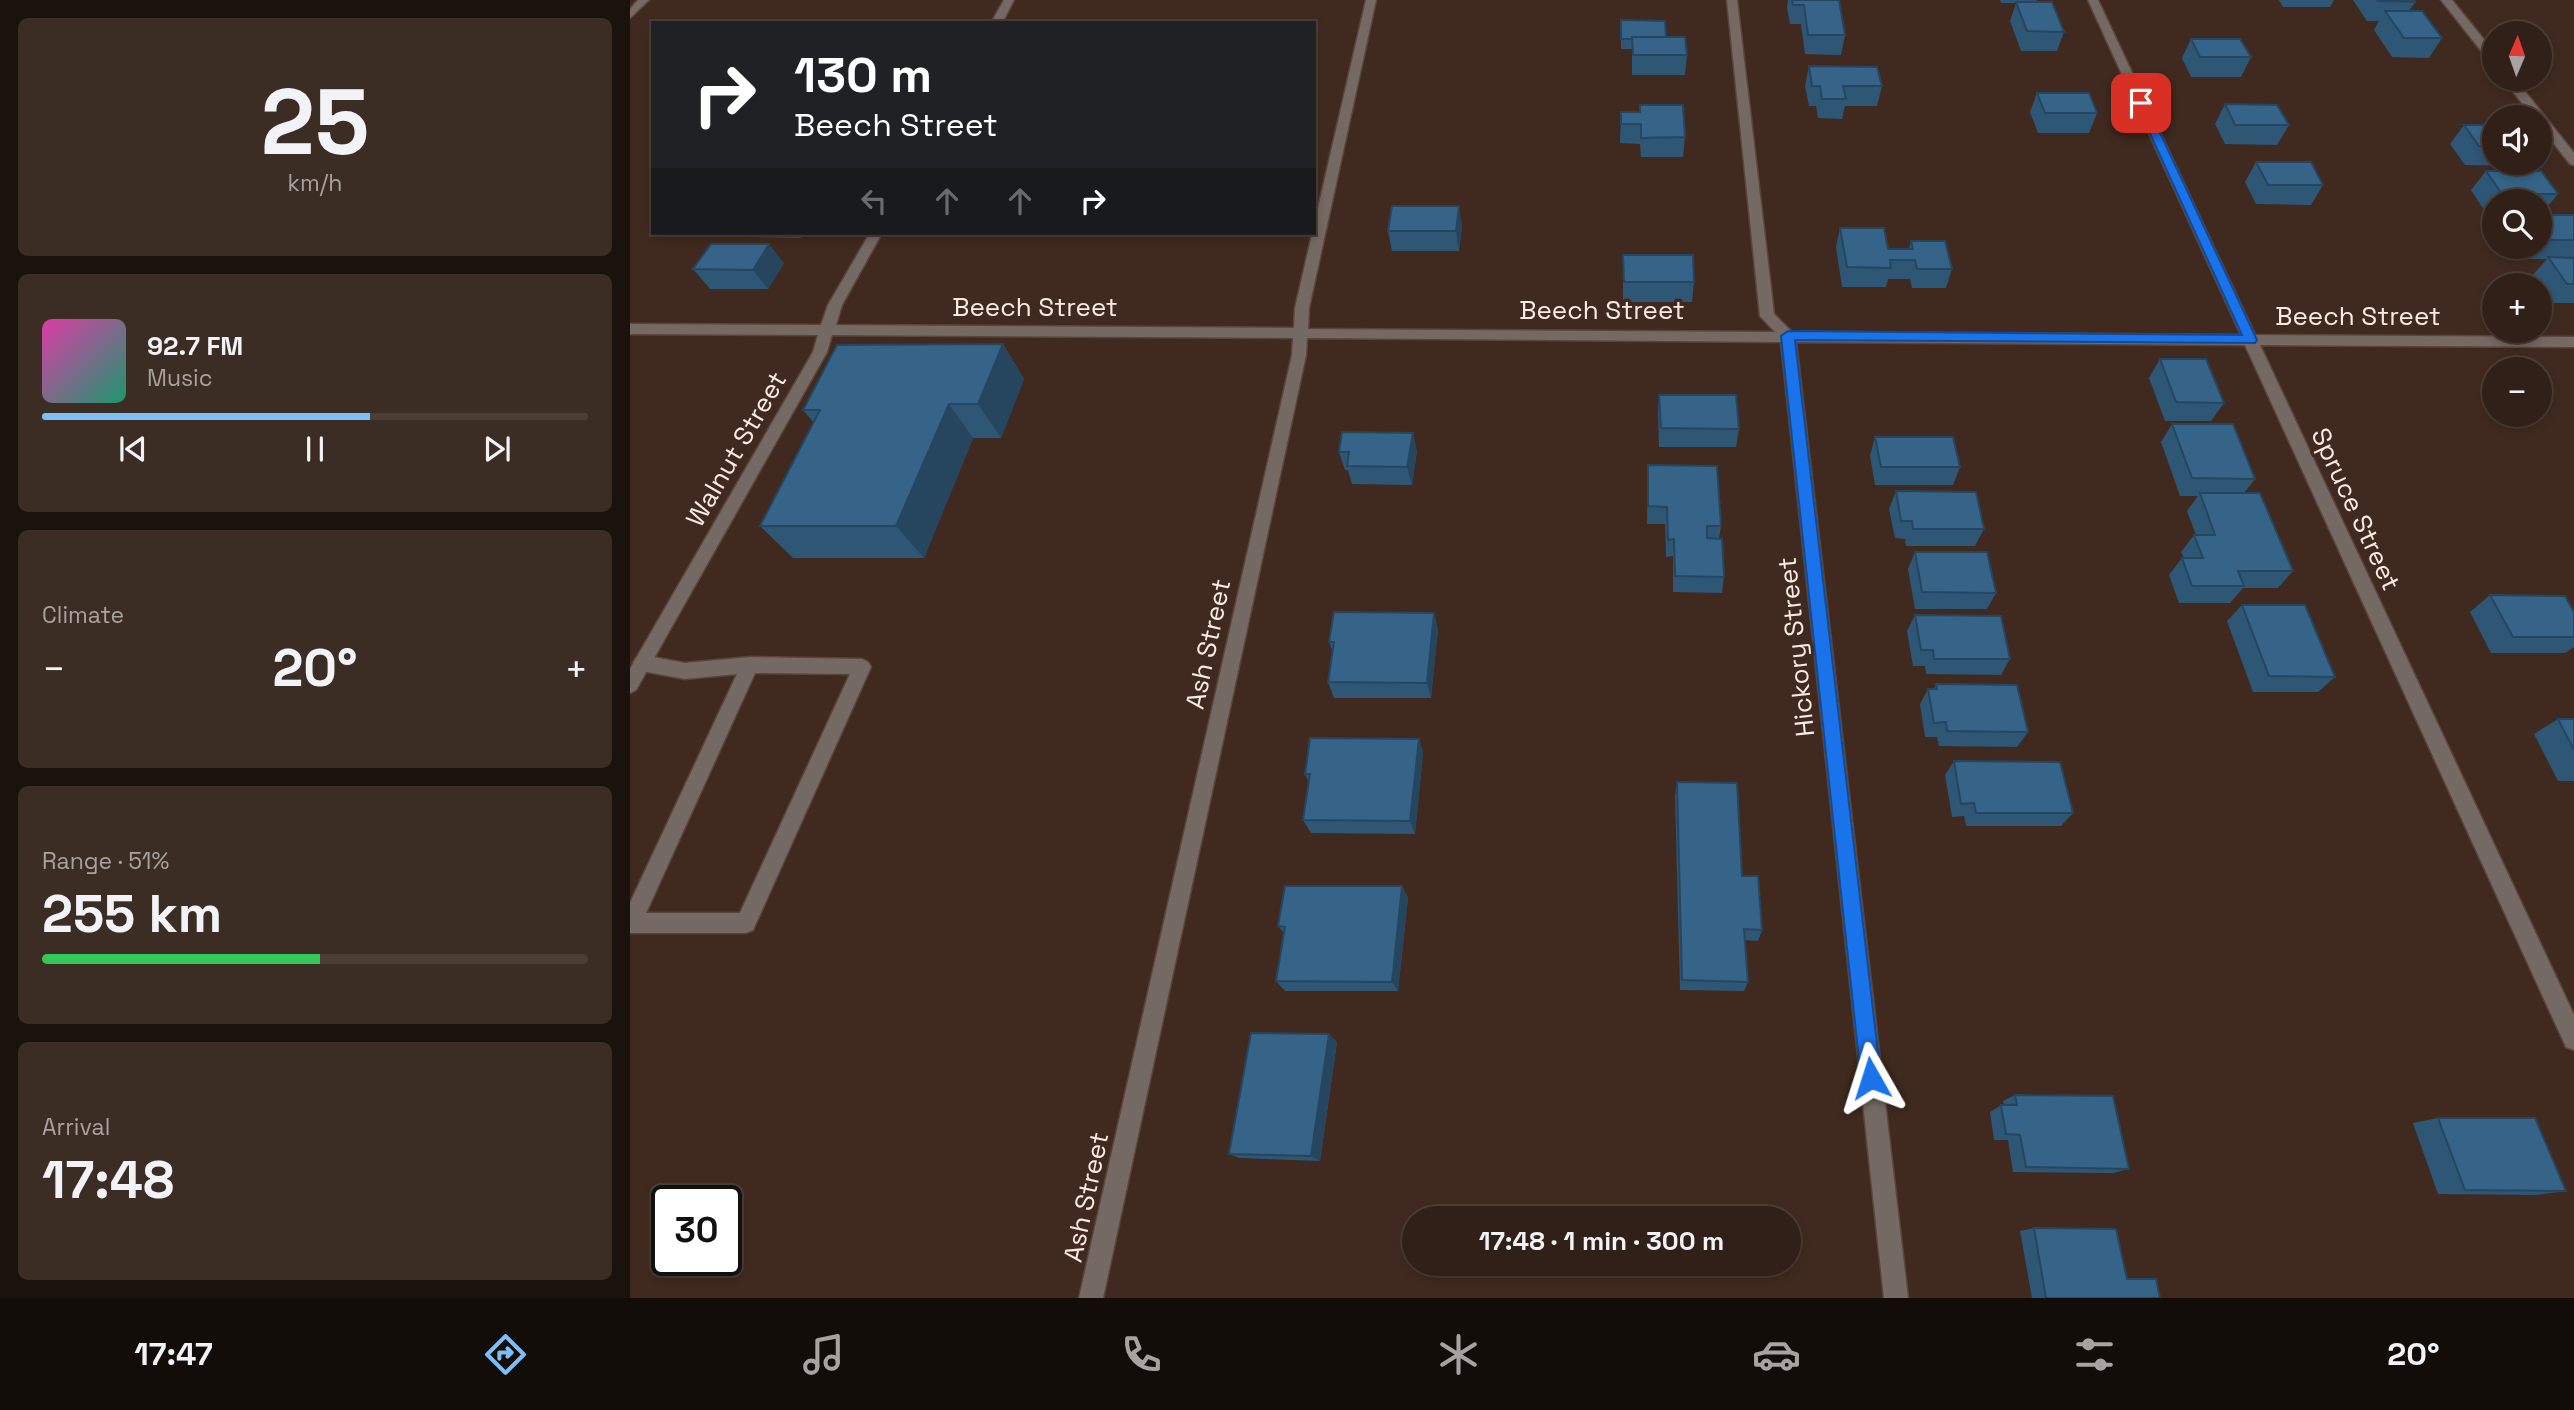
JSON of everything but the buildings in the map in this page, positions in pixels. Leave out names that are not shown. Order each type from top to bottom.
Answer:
[{"type":"street","points":[[630,15],[644,0]]},
{"type":"street","points":[[997,21],[1009,0]]},
{"type":"street","name":"Ash Street","points":[[1091,1298],[1299,355],[1298,334],[1371,0]]},
{"type":"street","points":[[1732,0],[1766,316],[1788,336]]},
{"type":"street","name":"Spruce Street","points":[[2093,0],[2574,1040]]},
{"type":"street","points":[[2446,0],[2482,45]]},
{"type":"street","points":[[2518,91],[2530,105]]},
{"type":"street","points":[[2552,133],[2574,161]]},
{"type":"street","name":"Walnut Street","points":[[630,685],[820,352],[835,305],[875,235]]},
{"type":"street","name":"Beech Street","points":[[630,329],[2574,342]]},
{"type":"street","name":"Hickory Street","points":[[1788,336],[1896,1298]]},
{"type":"street","points":[[642,663],[685,671],[750,665],[862,667],[746,923],[631,923],[750,665]]},
{"type":"route","points":[[1871,1078],[1788,336],[2251,340],[2141,103]]}]
